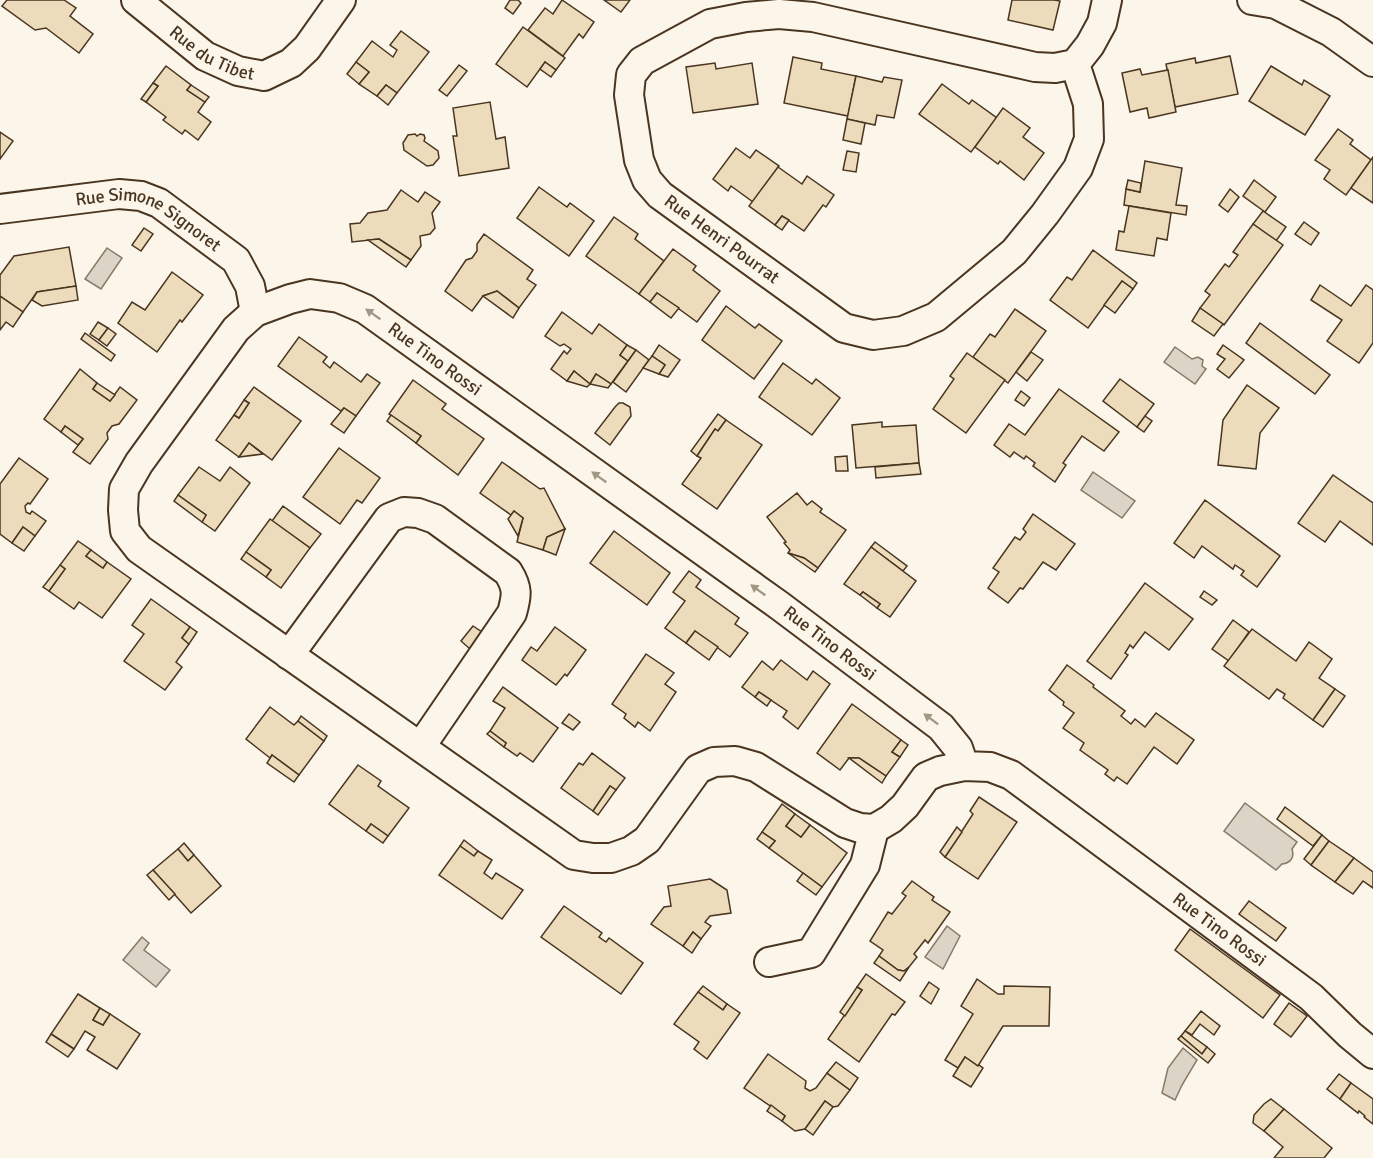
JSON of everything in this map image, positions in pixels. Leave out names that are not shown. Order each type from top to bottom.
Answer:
[{"type":"street","name":"Rue du Tibet","points":[[136,0],[205,56],[238,71],[264,76],[291,63],[307,48],[341,0]]},
{"type":"street","points":[[1076,64],[1102,23],[1107,0]]},
{"type":"street","points":[[1252,0],[1276,4],[1331,32],[1373,62]]},
{"type":"street","name":"Rue Henri Pourrat","points":[[779,14],[813,17],[1035,67],[1055,68],[1076,64],[1088,104],[1089,139],[1078,168],[1045,214],[1014,252],[936,317],[903,331],[873,335],[844,328],[660,195],[647,180],[639,160],[629,95],[632,75],[642,61],[710,24],[779,14]]},
{"type":"street","name":"Rue Simone Signoret","points":[[0,209],[119,194],[141,196],[159,203],[236,260],[250,286],[255,312]]},
{"type":"street","name":"Rue Tino Rossi","points":[[964,766],[958,748],[941,727],[780,606],[365,309],[339,298],[310,294],[255,312],[236,329],[139,463],[124,489],[125,531],[139,549],[574,855],[611,858],[631,851],[647,840],[698,769],[714,762],[735,761],[756,767],[845,824],[874,829],[891,819],[905,806],[926,777],[940,771],[964,766],[990,767],[1011,775],[1311,997],[1373,1054]]},
{"type":"street","points":[[289,655],[389,518],[404,512],[418,513],[435,519],[508,572],[516,584],[516,598],[512,613],[421,746]]},
{"type":"street","points":[[769,962],[811,953],[865,865],[874,829]]},
{"type":"shaded area","points":[[107,248],[122,258],[101,289],[85,279]]},
{"type":"shaded area","points":[[1175,347],[1192,359],[1198,357],[1203,360],[1202,366],[1206,369],[1195,384],[1164,362]]},
{"type":"shaded area","points":[[1093,472],[1135,501],[1122,518],[1081,490]]},
{"type":"shaded area","points":[[1245,803],[1297,842],[1292,849],[1291,860],[1276,870],[1224,831]]},
{"type":"shaded area","points":[[947,926],[960,936],[943,969],[925,957]]},
{"type":"shaded area","points":[[142,937],[149,943],[144,950],[170,970],[156,987],[123,960]]},
{"type":"shaded area","points":[[1183,1048],[1197,1060],[1175,1100],[1162,1093],[1168,1068]]},
{"type":"building","points":[[7,0],[64,0],[76,8],[70,16],[93,34],[79,53],[46,28],[35,30],[2,6]]},
{"type":"building","points":[[510,0],[518,0],[521,3],[513,14],[505,8]]},
{"type":"building","points":[[562,0],[594,22],[583,38],[579,34],[563,56],[528,30],[545,8],[553,14]]},
{"type":"building","points":[[604,0],[630,0],[621,12]]},
{"type":"building","points":[[1012,0],[1060,1],[1053,30],[1008,20]]},
{"type":"building","points":[[523,27],[565,58],[556,70],[545,62],[527,87],[496,64]]},
{"type":"building","points":[[401,31],[429,52],[397,93],[386,85],[377,96],[359,84],[369,72],[356,62],[372,41],[393,57],[397,50],[390,45]]},
{"type":"building","points":[[1230,56],[1238,94],[1175,107],[1166,64],[1195,58],[1196,63]]},
{"type":"building","points":[[793,57],[822,63],[821,69],[856,76],[848,116],[784,103]]},
{"type":"building","points":[[356,62],[369,72],[359,84],[347,74]]},
{"type":"building","points":[[545,62],[556,70],[551,77],[540,69]]},
{"type":"building","points":[[715,63],[716,69],[752,63],[758,104],[693,113],[686,67]]},
{"type":"building","points":[[459,65],[467,71],[447,96],[439,90]]},
{"type":"building","points":[[166,66],[191,85],[187,90],[205,102],[198,112],[211,122],[198,140],[185,130],[182,134],[163,120],[166,117],[146,102],[158,86],[153,83]]},
{"type":"building","points":[[1271,66],[1302,85],[1304,80],[1330,96],[1305,135],[1249,101]]},
{"type":"building","points":[[1140,69],[1142,75],[1168,70],[1176,112],[1149,118],[1147,108],[1130,112],[1122,73]]},
{"type":"building","points":[[856,76],[882,82],[884,77],[902,80],[894,118],[877,115],[875,125],[847,119]]},
{"type":"building","points":[[153,83],[158,86],[146,102],[141,99]]},
{"type":"building","points":[[942,84],[969,104],[972,100],[997,118],[971,152],[919,114]]},
{"type":"building","points":[[191,85],[209,97],[205,102],[187,90]]},
{"type":"building","points":[[386,85],[397,93],[388,105],[377,96]]},
{"type":"building","points":[[490,102],[496,139],[505,137],[509,168],[459,176],[453,136],[457,136],[453,108]]},
{"type":"building","points":[[1003,108],[1030,128],[1023,137],[1044,153],[1024,180],[1000,161],[998,164],[975,147]]},
{"type":"building","points":[[847,119],[865,123],[861,144],[843,140]]},
{"type":"building","points":[[1338,129],[1353,140],[1350,144],[1371,160],[1346,195],[1324,179],[1330,170],[1315,160]]},
{"type":"building","points":[[0,132],[13,141],[0,159]]},
{"type":"building","points":[[408,135],[424,135],[424,141],[438,151],[439,158],[433,165],[427,166],[404,150],[403,143]]},
{"type":"building","points":[[736,148],[750,158],[756,150],[779,166],[753,202],[731,186],[728,191],[713,179]]},
{"type":"building","points":[[847,151],[859,153],[856,172],[843,170]]},
{"type":"building","points":[[1373,157],[1373,203],[1351,188]]},
{"type":"building","points":[[1145,161],[1182,168],[1176,205],[1187,206],[1186,215],[1124,205],[1126,189],[1140,192]]},
{"type":"building","points":[[778,167],[802,184],[807,176],[834,195],[826,207],[823,205],[804,231],[782,216],[775,225],[749,206]]},
{"type":"building","points":[[1128,180],[1141,183],[1140,192],[1126,189]]},
{"type":"building","points":[[1254,180],[1276,197],[1265,212],[1243,196]]},
{"type":"building","points":[[539,187],[567,207],[570,203],[594,221],[569,256],[517,218]]},
{"type":"building","points":[[1230,189],[1239,197],[1228,212],[1219,205]]},
{"type":"building","points":[[401,190],[418,202],[425,192],[440,202],[432,213],[435,228],[430,234],[420,236],[421,246],[411,260],[379,239],[352,242],[350,224],[360,223],[368,213],[387,210]]},
{"type":"building","points":[[1129,206],[1171,213],[1167,240],[1157,238],[1154,256],[1116,250],[1119,231],[1124,232]]},
{"type":"building","points":[[1263,211],[1286,227],[1276,241],[1253,224]]},
{"type":"building","points":[[782,216],[789,220],[782,230],[775,225]]},
{"type":"building","points":[[614,217],[638,234],[635,239],[664,261],[639,294],[586,256]]},
{"type":"building","points":[[1304,222],[1319,233],[1311,245],[1295,234]]},
{"type":"building","points":[[1253,224],[1283,245],[1224,325],[1200,308],[1210,295],[1205,291],[1225,264],[1229,267],[1238,255],[1233,252]]},
{"type":"building","points":[[144,228],[153,234],[141,251],[132,245]]},
{"type":"building","points":[[484,234],[533,270],[527,279],[536,285],[519,308],[497,291],[483,296],[472,311],[445,291],[466,260],[472,258],[477,251],[477,244]]},
{"type":"building","points":[[379,239],[411,260],[406,267],[368,240]]},
{"type":"building","points":[[69,247],[76,286],[37,292],[23,312],[0,296],[0,275],[14,256]]},
{"type":"building","points":[[673,249],[696,266],[693,270],[720,291],[697,322],[657,293],[650,302],[639,294]]},
{"type":"building","points":[[1093,250],[1137,283],[1133,289],[1122,281],[1088,328],[1050,300],[1067,277],[1072,280]]},
{"type":"building","points":[[172,272],[203,295],[182,322],[180,320],[157,352],[118,323],[132,302],[145,310]]},
{"type":"building","points":[[1122,281],[1133,289],[1115,313],[1104,305]]},
{"type":"building","points":[[1320,285],[1351,306],[1366,285],[1373,290],[1373,343],[1359,363],[1327,341],[1342,320],[1311,300]]},
{"type":"building","points":[[76,286],[78,300],[42,306],[32,300],[37,292]]},
{"type":"building","points":[[497,291],[519,308],[513,318],[483,296]]},
{"type":"building","points":[[657,293],[679,308],[671,318],[650,302]]},
{"type":"building","points":[[0,296],[23,312],[13,327],[6,322],[0,330]]},
{"type":"building","points":[[726,306],[755,328],[759,324],[782,341],[754,379],[702,340]]},
{"type":"building","points":[[1200,308],[1223,324],[1214,336],[1192,321]]},
{"type":"building","points":[[1015,309],[1046,331],[1008,383],[973,357],[990,334],[995,337]]},
{"type":"building","points":[[562,312],[592,334],[599,324],[627,345],[620,355],[628,361],[611,384],[596,374],[590,384],[574,371],[567,381],[551,369],[564,351],[567,354],[571,349],[564,344],[560,346],[545,336]]},
{"type":"building","points":[[98,322],[108,328],[99,340],[90,334]]},
{"type":"building","points":[[1260,323],[1330,375],[1315,394],[1246,343]]},
{"type":"building","points":[[108,328],[116,334],[107,346],[99,340]]},
{"type":"building","points":[[85,333],[115,355],[111,361],[81,339]]},
{"type":"building","points":[[299,337],[327,357],[323,362],[330,368],[334,362],[361,382],[367,374],[380,383],[356,416],[344,408],[341,411],[278,366]]},
{"type":"building","points":[[627,345],[636,350],[628,361],[620,355]]},
{"type":"building","points":[[659,345],[680,360],[668,377],[659,374],[665,365],[652,356]]},
{"type":"building","points":[[1223,345],[1244,360],[1229,378],[1217,369],[1225,359],[1217,354]]},
{"type":"building","points":[[636,350],[649,360],[626,392],[613,382]]},
{"type":"building","points":[[1031,352],[1043,360],[1027,381],[1016,372]]},
{"type":"building","points":[[967,353],[1005,380],[966,433],[933,409],[954,379],[950,376]]},
{"type":"building","points":[[652,356],[665,365],[659,374],[643,368]]},
{"type":"building","points":[[783,363],[812,384],[816,379],[840,398],[812,435],[759,397]]},
{"type":"building","points":[[80,369],[97,383],[93,389],[110,401],[120,387],[137,400],[119,424],[112,426],[107,433],[108,439],[90,464],[73,452],[83,439],[65,426],[61,432],[44,419]]},
{"type":"building","points":[[574,371],[590,384],[587,387],[567,381]]},
{"type":"building","points":[[596,374],[611,384],[608,388],[590,384]]},
{"type":"building","points":[[1120,379],[1154,404],[1137,427],[1103,401]]},
{"type":"building","points":[[413,380],[446,404],[442,409],[484,439],[458,475],[416,443],[421,436],[389,414]]},
{"type":"building","points":[[97,383],[115,395],[110,401],[93,389]]},
{"type":"building","points":[[1247,385],[1279,408],[1260,433],[1256,469],[1218,465],[1223,420]]},
{"type":"building","points":[[254,387],[301,421],[272,460],[249,443],[239,457],[216,440],[234,415],[239,418],[249,403],[244,400]]},
{"type":"building","points":[[1059,389],[1119,432],[1104,451],[1082,436],[1063,463],[1066,465],[1055,482],[1033,466],[1035,463],[1026,456],[1024,459],[1014,452],[1010,457],[994,445],[1009,424],[1025,435]]},
{"type":"building","points":[[1021,391],[1030,398],[1024,406],[1015,400]]},
{"type":"building","points":[[244,400],[249,403],[239,418],[234,415]]},
{"type":"building","points":[[619,403],[630,407],[631,416],[610,445],[595,433]]},
{"type":"building","points":[[344,408],[356,416],[344,433],[331,424]]},
{"type":"building","points":[[718,414],[726,420],[718,431],[715,429],[697,456],[691,451]]},
{"type":"building","points":[[391,415],[421,436],[416,443],[387,421]]},
{"type":"building","points":[[1145,416],[1152,421],[1144,432],[1137,427]]},
{"type":"building","points":[[726,420],[762,445],[717,509],[682,484],[701,458],[697,456],[715,429],[718,431]]},
{"type":"building","points":[[882,422],[882,427],[916,425],[919,463],[856,468],[852,425]]},
{"type":"building","points":[[65,426],[83,439],[78,445],[61,432]]},
{"type":"building","points":[[249,443],[263,454],[239,457]]},
{"type":"building","points":[[339,448],[380,478],[362,503],[357,500],[340,524],[303,497]]},
{"type":"building","points":[[847,456],[848,471],[836,471],[835,457]]},
{"type":"building","points":[[19,458],[48,479],[30,504],[25,506],[26,512],[30,514],[32,511],[46,521],[35,536],[23,527],[12,543],[0,534],[0,484]]},
{"type":"building","points":[[502,462],[540,489],[544,488],[565,529],[547,537],[543,550],[517,542],[523,518],[514,511],[511,515],[480,493]]},
{"type":"building","points":[[919,463],[921,474],[876,478],[875,467]]},
{"type":"building","points":[[199,467],[220,481],[230,467],[250,483],[215,531],[202,522],[206,515],[178,495]]},
{"type":"building","points":[[1333,475],[1373,503],[1373,545],[1340,521],[1325,542],[1298,523]]},
{"type":"building","points":[[797,493],[807,505],[812,501],[822,509],[820,512],[846,530],[818,568],[804,558],[788,553],[790,550],[784,543],[786,542],[767,517]]},
{"type":"building","points":[[178,495],[206,515],[202,522],[174,501]]},
{"type":"building","points":[[1205,500],[1280,556],[1257,587],[1241,575],[1244,571],[1235,565],[1233,569],[1202,546],[1194,558],[1174,543]]},
{"type":"building","points":[[283,506],[321,534],[310,548],[272,521]]},
{"type":"building","points":[[514,511],[523,518],[518,536],[508,519]]},
{"type":"building","points":[[1033,514],[1075,544],[1056,570],[1043,562],[1023,589],[1020,588],[1008,603],[988,588],[999,572],[993,568],[1015,537],[1020,540],[1026,532],[1023,529]]},
{"type":"building","points":[[270,519],[310,548],[281,588],[266,577],[271,570],[246,552]]},
{"type":"building","points":[[23,527],[35,536],[24,551],[12,543]]},
{"type":"building","points":[[565,529],[556,555],[543,550],[547,537]]},
{"type":"building","points":[[614,531],[670,573],[647,605],[590,563]]},
{"type":"building","points":[[78,541],[91,550],[86,556],[103,568],[107,562],[131,579],[102,618],[79,602],[74,609],[49,591],[65,569],[60,565]]},
{"type":"building","points":[[875,542],[907,566],[903,571],[871,547]]},
{"type":"building","points":[[871,547],[916,581],[890,617],[877,608],[880,604],[863,592],[860,595],[844,584]]},
{"type":"building","points":[[91,550],[107,562],[103,568],[86,556]]},
{"type":"building","points":[[246,552],[271,570],[266,577],[241,559]]},
{"type":"building","points":[[788,553],[804,558],[818,568],[815,572]]},
{"type":"building","points":[[60,565],[65,569],[49,591],[43,587]]},
{"type":"building","points":[[689,571],[701,580],[696,587],[739,618],[735,624],[748,633],[730,657],[695,631],[686,643],[665,628],[685,601],[673,592]]},
{"type":"building","points":[[1145,583],[1193,619],[1169,650],[1145,632],[1133,648],[1130,645],[1125,653],[1128,655],[1111,679],[1087,661]]},
{"type":"building","points":[[1204,591],[1217,600],[1212,605],[1200,597]]},
{"type":"building","points":[[863,592],[880,604],[877,608],[860,595]]},
{"type":"building","points":[[151,599],[190,627],[182,638],[189,644],[176,662],[182,667],[165,690],[124,661],[144,634],[132,625]]},
{"type":"building","points":[[1233,620],[1249,632],[1229,661],[1212,649]]},
{"type":"building","points":[[473,626],[482,632],[470,649],[461,641]]},
{"type":"building","points":[[190,627],[197,632],[189,644],[182,638]]},
{"type":"building","points":[[555,627],[586,650],[567,676],[565,674],[556,685],[522,660],[531,647],[537,651]]},
{"type":"building","points":[[1252,629],[1296,661],[1309,642],[1332,659],[1319,678],[1335,689],[1313,720],[1283,698],[1285,694],[1277,689],[1269,699],[1224,666]]},
{"type":"building","points":[[695,631],[718,647],[709,660],[686,643]]},
{"type":"building","points":[[646,654],[674,673],[665,684],[676,692],[650,731],[638,722],[635,727],[624,718],[626,714],[612,704]]},
{"type":"building","points":[[781,660],[807,680],[813,671],[830,684],[798,729],[783,717],[787,711],[759,692],[755,697],[742,687],[762,661],[773,670]]},
{"type":"building","points":[[1067,665],[1125,711],[1121,716],[1131,724],[1135,719],[1145,727],[1156,713],[1194,740],[1177,764],[1154,747],[1127,784],[1117,777],[1114,781],[1105,774],[1108,770],[1080,750],[1084,743],[1063,728],[1074,713],[1049,690]]},
{"type":"building","points":[[503,687],[558,728],[533,762],[520,753],[517,756],[504,747],[506,743],[490,731],[505,708],[493,701]]},
{"type":"building","points":[[1335,689],[1345,696],[1323,727],[1313,720]]},
{"type":"building","points":[[759,692],[771,700],[767,706],[755,697]]},
{"type":"building","points":[[852,704],[901,740],[892,752],[900,757],[886,776],[859,758],[849,758],[840,770],[817,753]]},
{"type":"building","points":[[270,707],[294,725],[298,721],[324,741],[299,775],[272,755],[270,758],[246,739]]},
{"type":"building","points":[[569,714],[580,722],[573,730],[562,723]]},
{"type":"building","points":[[301,716],[327,736],[324,741],[298,721]]},
{"type":"building","points":[[490,731],[506,743],[504,747],[487,734]]},
{"type":"building","points":[[901,740],[908,745],[900,757],[892,752]]},
{"type":"building","points":[[592,753],[625,778],[616,790],[610,786],[593,811],[561,788],[579,763],[583,765]]},
{"type":"building","points":[[272,755],[299,775],[294,782],[267,763]]},
{"type":"building","points":[[849,758],[859,758],[886,776],[882,783]]},
{"type":"building","points":[[358,765],[381,781],[378,786],[409,808],[388,836],[371,824],[366,831],[329,804]]},
{"type":"building","points":[[610,786],[616,790],[598,815],[593,811]]},
{"type":"building","points":[[979,797],[1017,822],[978,879],[945,857],[973,814],[970,811]]},
{"type":"building","points":[[782,804],[795,814],[786,826],[801,837],[810,825],[847,853],[822,887],[769,848],[775,841],[762,832]]},
{"type":"building","points":[[1285,807],[1322,835],[1313,846],[1277,819]]},
{"type":"building","points":[[795,814],[810,825],[801,837],[786,826]]},
{"type":"building","points":[[371,824],[388,836],[383,843],[366,831]]},
{"type":"building","points":[[957,827],[962,832],[945,857],[940,852]]},
{"type":"building","points":[[762,832],[775,841],[769,848],[757,839]]},
{"type":"building","points":[[1322,835],[1329,841],[1311,865],[1304,859]]},
{"type":"building","points":[[464,840],[478,851],[474,856],[460,846]]},
{"type":"building","points":[[1329,841],[1354,858],[1335,882],[1311,865]]},
{"type":"building","points":[[184,843],[194,855],[188,861],[178,849]]},
{"type":"building","points":[[460,846],[474,856],[478,851],[492,860],[484,873],[492,879],[496,873],[523,890],[502,919],[439,875]]},
{"type":"building","points":[[178,849],[188,861],[194,855],[221,886],[191,913],[153,870]]},
{"type":"building","points":[[1354,858],[1373,872],[1373,888],[1363,881],[1353,894],[1335,882]]},
{"type":"building","points":[[153,870],[175,894],[169,900],[147,875]]},
{"type":"building","points":[[803,873],[822,887],[816,895],[797,881]]},
{"type":"building","points":[[710,879],[727,890],[731,913],[710,916],[705,922],[711,926],[701,939],[693,932],[683,946],[651,924],[664,907],[671,906],[668,886]]},
{"type":"building","points":[[912,881],[934,897],[932,900],[950,912],[928,943],[925,940],[914,954],[917,957],[904,971],[898,970],[879,956],[883,950],[870,941],[888,912],[892,914],[906,896],[902,893]]},
{"type":"building","points":[[1249,901],[1286,928],[1276,941],[1239,914]]},
{"type":"building","points":[[564,906],[602,933],[599,937],[606,942],[609,938],[643,963],[621,994],[541,937]]},
{"type":"building","points":[[1190,929],[1280,995],[1263,1018],[1175,950]]},
{"type":"building","points":[[693,932],[701,939],[692,953],[683,946]]},
{"type":"building","points":[[879,956],[898,970],[904,971],[909,967],[900,981],[874,963]]},
{"type":"building","points":[[866,974],[905,1002],[895,1015],[892,1014],[859,1062],[828,1039],[862,990],[857,987]]},
{"type":"building","points":[[977,979],[998,994],[1004,994],[1004,986],[1050,987],[1049,1026],[1003,1026],[978,1066],[965,1057],[958,1068],[945,1060],[973,1014],[961,1006]]},
{"type":"building","points":[[929,982],[939,989],[931,1004],[920,996]]},
{"type":"building","points":[[703,986],[727,1004],[723,1010],[698,992]]},
{"type":"building","points":[[857,987],[862,990],[845,1016],[840,1012]]},
{"type":"building","points":[[698,992],[723,1010],[727,1004],[740,1013],[707,1059],[694,1049],[699,1042],[674,1024]]},
{"type":"building","points":[[78,994],[100,1008],[93,1020],[103,1025],[110,1014],[140,1034],[117,1069],[87,1050],[95,1037],[85,1031],[74,1049],[51,1034]]},
{"type":"building","points":[[1289,1003],[1307,1016],[1291,1037],[1274,1024]]},
{"type":"building","points":[[100,1008],[110,1014],[103,1025],[93,1020]]},
{"type":"building","points":[[1201,1011],[1220,1026],[1214,1035],[1200,1024],[1192,1035],[1185,1031]]},
{"type":"building","points":[[1185,1031],[1207,1047],[1202,1054],[1181,1036]]},
{"type":"building","points":[[51,1034],[74,1049],[68,1057],[46,1042]]},
{"type":"building","points":[[1181,1036],[1202,1054],[1207,1047],[1215,1054],[1208,1063],[1178,1039]]},
{"type":"building","points":[[768,1054],[806,1081],[805,1088],[810,1091],[816,1088],[827,1073],[850,1090],[838,1106],[833,1107],[825,1101],[805,1129],[795,1131],[782,1121],[785,1116],[744,1088]]},
{"type":"building","points":[[965,1057],[983,1068],[971,1087],[953,1076]]},
{"type":"building","points":[[836,1062],[858,1078],[850,1090],[827,1073]]},
{"type":"building","points":[[1339,1074],[1351,1083],[1340,1099],[1327,1089]]},
{"type":"building","points":[[1351,1083],[1373,1099],[1373,1124],[1359,1111],[1358,1113],[1340,1099]]},
{"type":"building","points":[[1271,1099],[1284,1109],[1264,1131],[1253,1123],[1254,1115]]},
{"type":"building","points":[[825,1101],[833,1107],[813,1135],[805,1129]]},
{"type":"building","points":[[771,1105],[785,1116],[782,1121],[767,1111]]},
{"type":"building","points":[[1284,1109],[1332,1148],[1324,1158],[1274,1158],[1283,1147],[1264,1131]]}]
